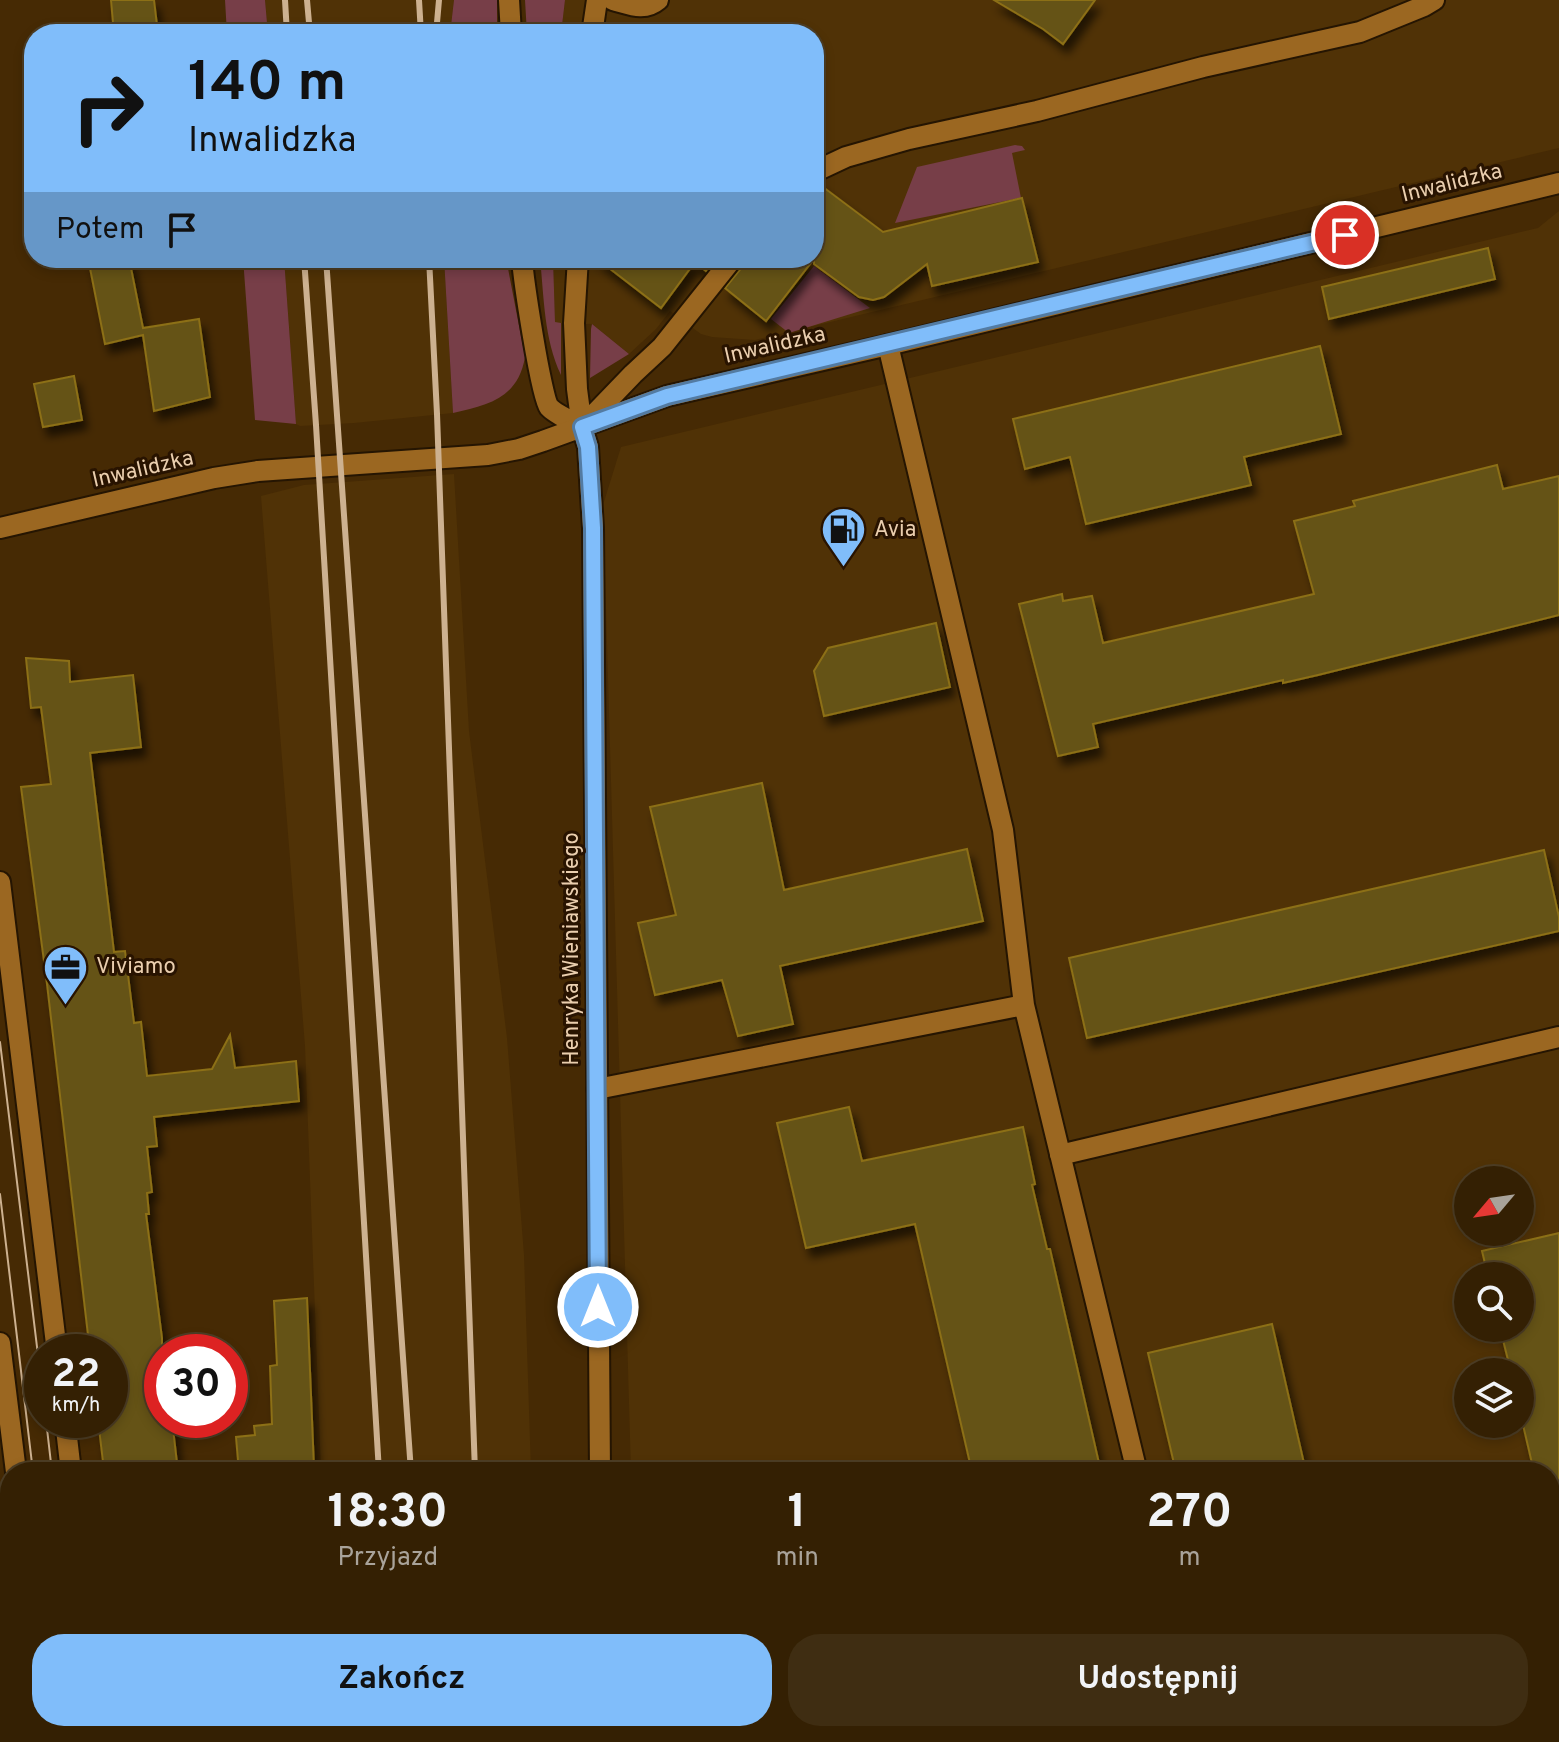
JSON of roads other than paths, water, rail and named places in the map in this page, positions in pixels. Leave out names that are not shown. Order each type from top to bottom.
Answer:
[{"type":"street","points":[[509,0],[510,24]]},
{"type":"street","points":[[593,24],[597,0]]},
{"type":"street","points":[[613,0],[642,8],[658,0]]},
{"type":"street","points":[[824,167],[846,157],[909,139],[1360,32],[1434,0]]},
{"type":"street","name":"Inwalidzka","points":[[0,528],[214,478],[258,471],[488,455],[519,449],[667,396],[1559,183]]},
{"type":"street","points":[[524,268],[538,364],[548,404],[582,427],[662,347],[725,268]]},
{"type":"street","name":"Henryka Wieniawskiego","points":[[577,268],[574,323],[577,389],[588,447],[593,528],[600,1462]]},
{"type":"street","points":[[888,345],[1003,830],[1024,1005],[1135,1462]]},
{"type":"street","points":[[0,882],[55,1334]]},
{"type":"street","points":[[597,1089],[1024,1005]]},
{"type":"street","points":[[1060,1155],[1559,1037]]},
{"type":"street","points":[[0,1343],[15,1462]]},
{"type":"street","points":[[67,1438],[70,1462]]},
{"type":"tram line","points":[[0,1042],[35,1334]]},
{"type":"tram line","points":[[0,1194],[32,1462]]},
{"type":"tram line","points":[[48,1438],[51,1462]]},
{"type":"railway","points":[[285,0],[286,24]]},
{"type":"railway","points":[[307,0],[309,24]]},
{"type":"railway","points":[[419,0],[420,24]]},
{"type":"railway","points":[[437,24],[439,0]]},
{"type":"railway","points":[[305,268],[378,1462]]},
{"type":"railway","points":[[327,268],[410,1462]]},
{"type":"railway","points":[[430,268],[475,1462]]},
{"type":"place","name":"Avia","points":[[843,569]]},
{"type":"place","name":"Viviamo","points":[[65,1006]]}]
